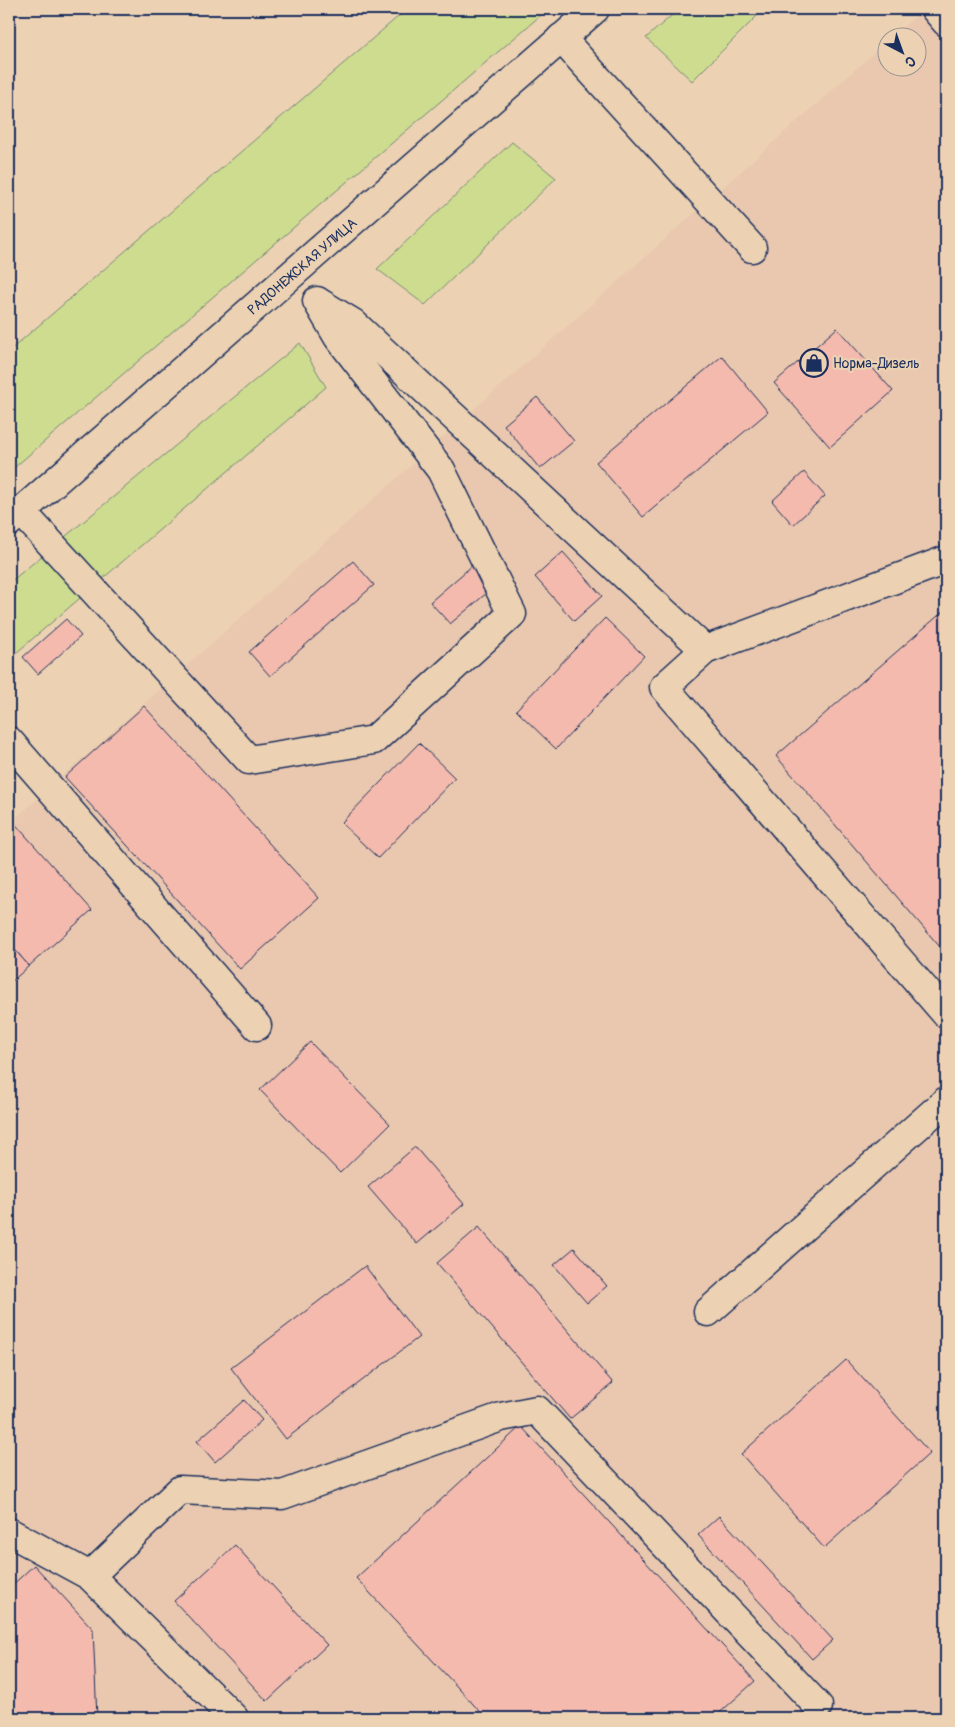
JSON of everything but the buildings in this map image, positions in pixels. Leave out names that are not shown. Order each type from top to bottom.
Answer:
[{"type":"street","name":"РАДОНЕЖСКАЯ УЛИЦА","points":[[15,517],[595,9]]},
{"type":"street","points":[[935,9],[946,22]]},
{"type":"street","points":[[561,38],[752,248]]},
{"type":"street","points":[[290,277],[317,301],[353,323],[705,650]]},
{"type":"street","points":[[15,517],[249,760],[374,740],[512,614],[441,470],[338,337],[317,301]]},
{"type":"street","points":[[946,560],[705,650],[664,687],[946,1014]]},
{"type":"street","points":[[9,741],[257,1026]]},
{"type":"street","points":[[708,1312],[946,1102]]},
{"type":"street","points":[[90,1576],[180,1490],[282,1495],[501,1417],[537,1410],[818,1706]]},
{"type":"street","points":[[9,1532],[90,1576],[234,1718]]},
{"type":"shaded area","points":[[924,9],[946,9],[946,1718],[9,1718],[9,824],[878,49],[878,78],[928,78],[928,28],[902,28]]},
{"type":"green space","points":[[407,9],[548,9],[9,472],[9,351]]},
{"type":"green space","points":[[679,9],[764,9],[692,81],[646,38]]},
{"type":"green space","points":[[512,142],[556,178],[425,305],[377,269]]},
{"type":"green space","points":[[300,343],[326,387],[9,659],[9,583]]},
{"type":"place","name":"Норма-Дизель","points":[[814,363]]}]
